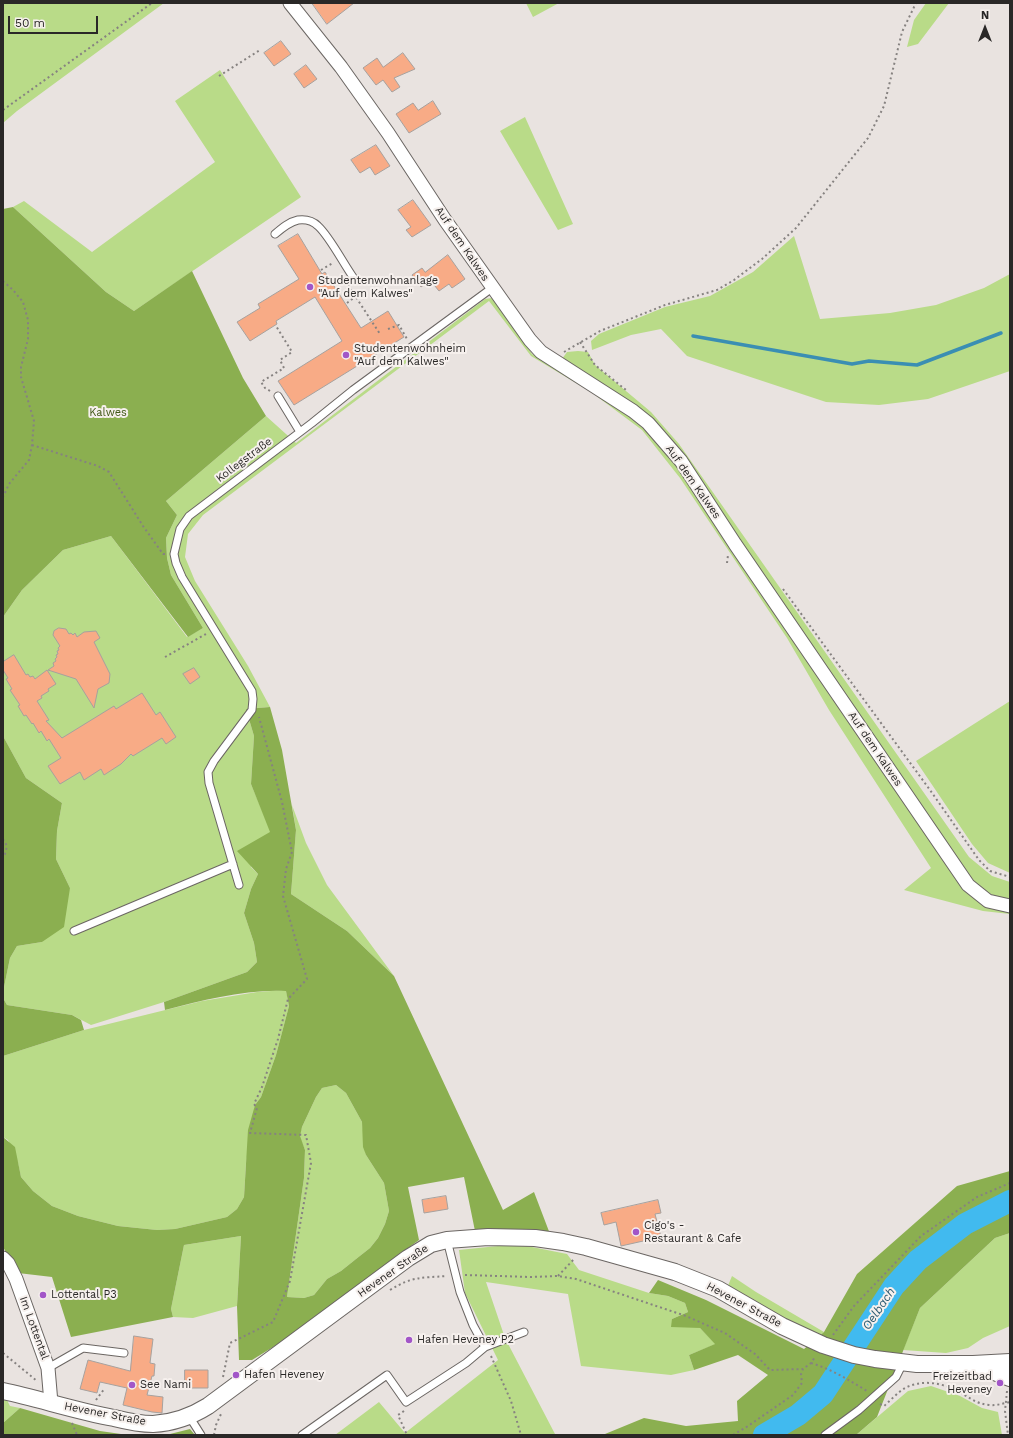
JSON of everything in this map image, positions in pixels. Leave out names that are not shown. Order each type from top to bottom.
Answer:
[{"type":"street","name":"Auf dem Kalwes","points":[[290,3],[301,19],[341,67],[388,133],[444,220],[530,340],[541,352],[633,411],[648,423],[681,461],[735,544],[968,885],[988,901],[1010,906]]},
{"type":"street","name":"Hevener Straße","points":[[3,1391],[50,1397],[93,1414],[140,1423],[154,1424],[180,1419],[208,1406],[408,1258],[431,1244],[447,1240],[488,1237],[535,1238],[571,1244],[675,1272],[718,1289],[782,1326],[829,1347],[875,1359],[903,1363],[971,1364],[1010,1362]]},
{"type":"street","name":"Im Lottental","points":[[3,1258],[8,1263],[16,1279],[48,1368],[50,1397]]},
{"type":"street","points":[[971,1364],[1009,1383]]},
{"type":"lane","points":[[275,234],[289,224],[299,220],[309,220],[318,225],[353,277]]},
{"type":"lane","name":"Kollegstraße","points":[[174,554],[180,529],[189,516],[353,390],[492,288]]},
{"type":"lane","points":[[278,396],[300,432]]},
{"type":"lane","points":[[174,554],[182,576],[252,690],[253,699],[250,714],[214,761],[208,772],[209,783],[239,885]]},
{"type":"lane","points":[[74,931],[233,864]]},
{"type":"lane","points":[[447,1240],[460,1292],[473,1325],[485,1346]]},
{"type":"lane","points":[[302,1435],[387,1375],[406,1402],[460,1367],[485,1346],[524,1332]]},
{"type":"lane","points":[[48,1368],[83,1348],[124,1353]]},
{"type":"lane","points":[[825,1435],[874,1398],[896,1377],[903,1363]]},
{"type":"lane","points":[[188,1416],[201,1435]]},
{"type":"path","points":[[3,110],[152,3]]},
{"type":"path","points":[[553,359],[600,331],[665,305],[717,290],[734,280],[762,259],[796,228],[868,138],[884,106],[902,32],[916,3]]},
{"type":"path","points":[[219,76],[260,50]]},
{"type":"path","points":[[321,270],[333,263],[337,269]]},
{"type":"path","points":[[3,281],[14,290],[23,302],[28,320],[28,340],[21,367],[21,377],[34,421],[29,460],[9,484],[3,497]]},
{"type":"path","points":[[345,281],[380,334]]},
{"type":"path","points":[[346,302],[355,297]]},
{"type":"path","points":[[388,329],[399,325],[412,346]]},
{"type":"path","points":[[276,326],[292,352],[280,360],[284,368],[261,382],[265,388],[278,396]]},
{"type":"path","points":[[32,445],[98,466],[109,472],[142,526],[163,554],[174,554]]},
{"type":"path","points":[[165,657],[214,629]]},
{"type":"path","points":[[230,1390],[222,1382],[230,1342],[272,1322],[290,1281],[311,1163],[306,1135],[250,1133],[257,1108],[254,1104],[274,1052],[288,999],[307,979],[283,896],[286,869],[292,852],[282,802],[253,699]]},
{"type":"path","points":[[3,839],[7,846],[3,857]]},
{"type":"path","points":[[829,1347],[831,1337],[854,1306],[921,1236],[977,1197],[1010,1182]]},
{"type":"path","points":[[558,1276],[568,1265]]},
{"type":"path","points":[[385,1293],[410,1279],[418,1277],[558,1276],[576,1279],[686,1316],[725,1332],[755,1354],[770,1370],[802,1369],[811,1363],[822,1367],[870,1393],[884,1406],[905,1388],[914,1385],[937,1383],[945,1385],[970,1399],[983,1404],[998,1405],[1010,1402]]},
{"type":"path","points":[[3,1353],[50,1397]]},
{"type":"path","points":[[491,1356],[511,1401],[521,1435]]},
{"type":"path","points":[[733,1435],[793,1395],[802,1384],[802,1369]]},
{"type":"path","points":[[1008,1435],[1005,1411],[1009,1383]]},
{"type":"path","points":[[406,1402],[409,1408],[398,1415],[407,1435]]},
{"type":"path","points":[[214,1435],[221,1413]]},
{"type":"green space","points":[[3,3],[164,3],[17,111],[3,123]]},
{"type":"green space","points":[[526,3],[559,3],[533,17]]},
{"type":"green space","points":[[926,3],[949,3],[918,44],[907,47],[914,20]]},
{"type":"green space","points":[[220,70],[301,197],[134,311],[106,292],[13,207],[24,201],[92,252],[215,162],[175,101]]},
{"type":"green space","points":[[525,117],[573,224],[558,230],[500,131]]},
{"type":"green space","name":"Kalwes","points":[[13,207],[106,292],[134,311],[192,271],[243,378],[266,416],[166,501],[177,515],[166,538],[167,558],[171,575],[203,628],[188,637],[111,536],[63,550],[22,590],[3,617],[3,209]]},
{"type":"green space","points":[[794,236],[820,319],[890,313],[936,305],[984,288],[1010,274],[1010,371],[928,399],[879,405],[826,402],[687,356],[661,329],[631,335],[592,350],[591,341],[599,334],[665,307],[710,296],[753,272]]},
{"type":"green space","points":[[492,298],[496,300],[532,354],[551,364],[629,414],[658,441],[682,473],[944,862],[963,887],[1010,910],[1010,914],[983,911],[904,890],[931,868],[829,710],[787,638],[680,478],[642,430],[591,392],[531,356],[489,301],[203,515],[188,534],[185,557],[195,581],[248,666],[270,707],[246,709],[254,736],[251,784],[271,832],[251,867],[258,874],[251,889],[244,913],[254,943],[257,962],[247,972],[164,1002],[91,1025],[72,1015],[7,1005],[3,998],[3,992],[10,958],[17,946],[42,942],[70,888],[56,859],[57,831],[62,803],[26,778],[3,736],[3,617],[22,590],[63,550],[111,536],[187,637],[203,628],[171,575],[167,558],[166,538],[177,515],[166,501],[266,416],[296,443],[485,299]]},
{"type":"green space","points":[[567,352],[588,352],[595,365],[651,412],[679,444],[969,857],[992,876],[1010,882],[1010,899],[998,897],[988,892],[968,878],[684,457],[562,359]]},
{"type":"green space","points":[[1010,701],[1010,873],[988,863],[972,844],[916,761]]},
{"type":"green space","points":[[270,707],[282,750],[296,830],[291,894],[347,931],[394,976],[503,1210],[534,1192],[550,1234],[475,1231],[464,1177],[408,1187],[419,1240],[278,1344],[252,1360],[239,1360],[237,1306],[241,1236],[184,1245],[171,1309],[173,1317],[71,1337],[52,1277],[18,1273],[3,1247],[3,1137],[15,1147],[21,1177],[33,1191],[52,1206],[78,1216],[118,1226],[157,1230],[175,1229],[227,1217],[237,1209],[244,1197],[248,1130],[255,1105],[261,1097],[276,1055],[289,1006],[286,991],[240,993],[165,1010],[164,1002],[247,972],[257,962],[254,943],[244,913],[251,889],[258,874],[237,851],[270,832],[251,784],[254,736],[246,709]],"holes":[[[336,1085],[346,1093],[362,1122],[363,1147],[366,1155],[384,1183],[389,1211],[385,1224],[378,1238],[370,1248],[341,1271],[327,1279],[314,1295],[304,1298],[287,1297],[304,1178],[305,1150],[300,1136],[302,1127],[316,1097],[322,1088]]]},
{"type":"green space","points":[[3,736],[26,778],[62,803],[57,831],[56,859],[70,888],[64,927],[42,942],[17,946],[10,958],[3,992]]},
{"type":"green space","points":[[292,805],[306,843],[327,885],[394,976],[347,931],[291,894],[296,830]]},
{"type":"green space","points":[[286,990],[289,1006],[276,1055],[261,1097],[255,1105],[246,1163],[244,1197],[237,1209],[227,1217],[175,1229],[157,1230],[118,1226],[78,1216],[52,1206],[33,1191],[21,1177],[18,1163],[8,1140],[3,1137],[3,1056],[84,1030],[202,1001],[257,992]]},
{"type":"green space","points":[[3,998],[7,1005],[72,1015],[81,1020],[84,1030],[3,1056]]},
{"type":"green space","points":[[336,1085],[346,1093],[362,1122],[366,1155],[384,1183],[389,1211],[385,1224],[378,1238],[370,1248],[341,1271],[327,1279],[314,1295],[304,1298],[287,1297],[304,1178],[305,1150],[299,1136],[316,1097],[322,1088]]},
{"type":"green space","points":[[1010,1171],[1010,1233],[995,1238],[920,1308],[877,1417],[856,1435],[541,1435],[605,1434],[644,1418],[686,1426],[738,1421],[737,1401],[768,1375],[738,1355],[694,1370],[689,1355],[715,1344],[700,1328],[671,1327],[672,1319],[688,1312],[685,1303],[668,1296],[649,1293],[658,1280],[706,1300],[804,1349],[824,1332],[857,1274],[957,1186]]},
{"type":"green space","points":[[1010,1233],[1010,1326],[983,1338],[968,1348],[946,1353],[903,1350],[920,1308],[995,1238]]},
{"type":"green space","points":[[241,1236],[237,1306],[193,1318],[173,1317],[171,1309],[184,1245]]},
{"type":"green space","points":[[517,1244],[567,1254],[579,1270],[649,1293],[668,1296],[685,1303],[688,1312],[672,1319],[700,1328],[716,1344],[689,1355],[694,1370],[671,1375],[581,1366],[568,1294],[486,1282],[505,1338],[555,1434],[335,1435],[379,1402],[405,1433],[498,1360],[465,1293],[459,1250]]},
{"type":"green space","points":[[732,1276],[824,1332],[818,1337],[727,1288]]},
{"type":"green space","points":[[931,1386],[960,1396],[982,1408],[998,1412],[1002,1435],[856,1435],[908,1391]]},
{"type":"green space","points":[[3,1396],[5,1396],[10,1406],[20,1408],[3,1423]]},
{"type":"green space","points":[[20,1408],[100,1431],[128,1435],[3,1435],[3,1423]]},
{"type":"green space","points":[[190,1429],[195,1435],[166,1435]]},
{"type":"building","points":[[312,3],[354,3],[327,24]]},
{"type":"building","points":[[281,41],[291,54],[274,66],[264,53]]},
{"type":"building","points":[[403,53],[415,69],[394,78],[400,87],[392,92],[383,80],[376,85],[363,68],[377,58],[383,67]]},
{"type":"building","points":[[306,65],[317,79],[304,88],[294,74]]},
{"type":"building","points":[[433,101],[441,114],[409,133],[396,114],[413,103],[418,110]]},
{"type":"building","points":[[376,145],[390,166],[375,175],[370,167],[360,173],[351,160]]},
{"type":"building","points":[[413,200],[431,225],[412,237],[406,230],[411,227],[398,210]]},
{"type":"building","points":[[298,234],[322,274],[325,272],[361,328],[388,311],[404,337],[294,405],[278,381],[342,341],[315,297],[276,321],[277,324],[250,341],[237,322],[260,308],[258,304],[299,279],[278,246]]},
{"type":"building","points":[[448,255],[465,279],[452,288],[449,284],[439,291],[430,280],[421,287],[412,275],[422,268],[425,272]]},
{"type":"building","points":[[59,628],[66,629],[69,634],[71,633],[73,635],[75,633],[77,637],[84,632],[96,631],[100,638],[94,642],[110,674],[109,683],[98,689],[94,708],[76,679],[48,670],[54,666],[53,663],[56,661],[56,655],[58,654],[57,651],[59,650],[58,648],[60,646],[53,635],[54,631]]},
{"type":"building","points":[[14,655],[26,675],[28,674],[30,677],[33,676],[35,679],[47,670],[56,684],[48,689],[49,691],[41,696],[42,698],[37,701],[49,720],[46,721],[62,738],[114,706],[116,709],[142,693],[156,715],[160,712],[176,737],[166,744],[162,738],[133,756],[131,754],[121,764],[104,775],[101,769],[84,780],[80,772],[60,784],[48,766],[61,758],[49,739],[47,741],[41,731],[39,733],[26,715],[24,716],[18,706],[20,705],[10,690],[12,689],[6,679],[8,678],[3,670],[3,662]]},
{"type":"building","points":[[194,668],[200,677],[190,684],[183,674]]},
{"type":"building","points":[[446,1196],[448,1209],[424,1213],[422,1200]]},
{"type":"building","points":[[658,1200],[661,1213],[655,1214],[661,1237],[621,1246],[616,1222],[604,1225],[601,1213]]},
{"type":"building","name":"See Nami","points":[[134,1336],[153,1339],[150,1363],[155,1364],[154,1376],[152,1376],[147,1395],[163,1397],[162,1413],[123,1405],[127,1388],[100,1382],[97,1393],[80,1389],[88,1360],[130,1371]]},
{"type":"building","points":[[185,1370],[208,1370],[208,1388],[185,1388]]},
{"type":"waterway","points":[[693,336],[852,364],[869,361],[917,365],[1001,333]]},
{"type":"waterway","name":"Oelbach","points":[[764,1435],[798,1415],[823,1394],[894,1286],[918,1260],[965,1224],[1010,1201]]},
{"type":"place","name":"Studentenwohnanlage \"Auf dem Kalwes\"","points":[[310,287]]},
{"type":"place","name":"Studentenwohnheim \"Auf dem Kalwes\"","points":[[346,355]]},
{"type":"place","name":"Cigo's - Restaurant & Cafe","points":[[636,1232]]},
{"type":"place","name":"Lottental P3","points":[[43,1295]]},
{"type":"place","name":"Hafen Heveney P2","points":[[409,1340]]},
{"type":"place","name":"Hafen Heveney","points":[[236,1375]]},
{"type":"place","name":"Freizeitbad Heveney","points":[[1000,1383]]},
{"type":"place","name":"See Nami","points":[[132,1385]]}]
